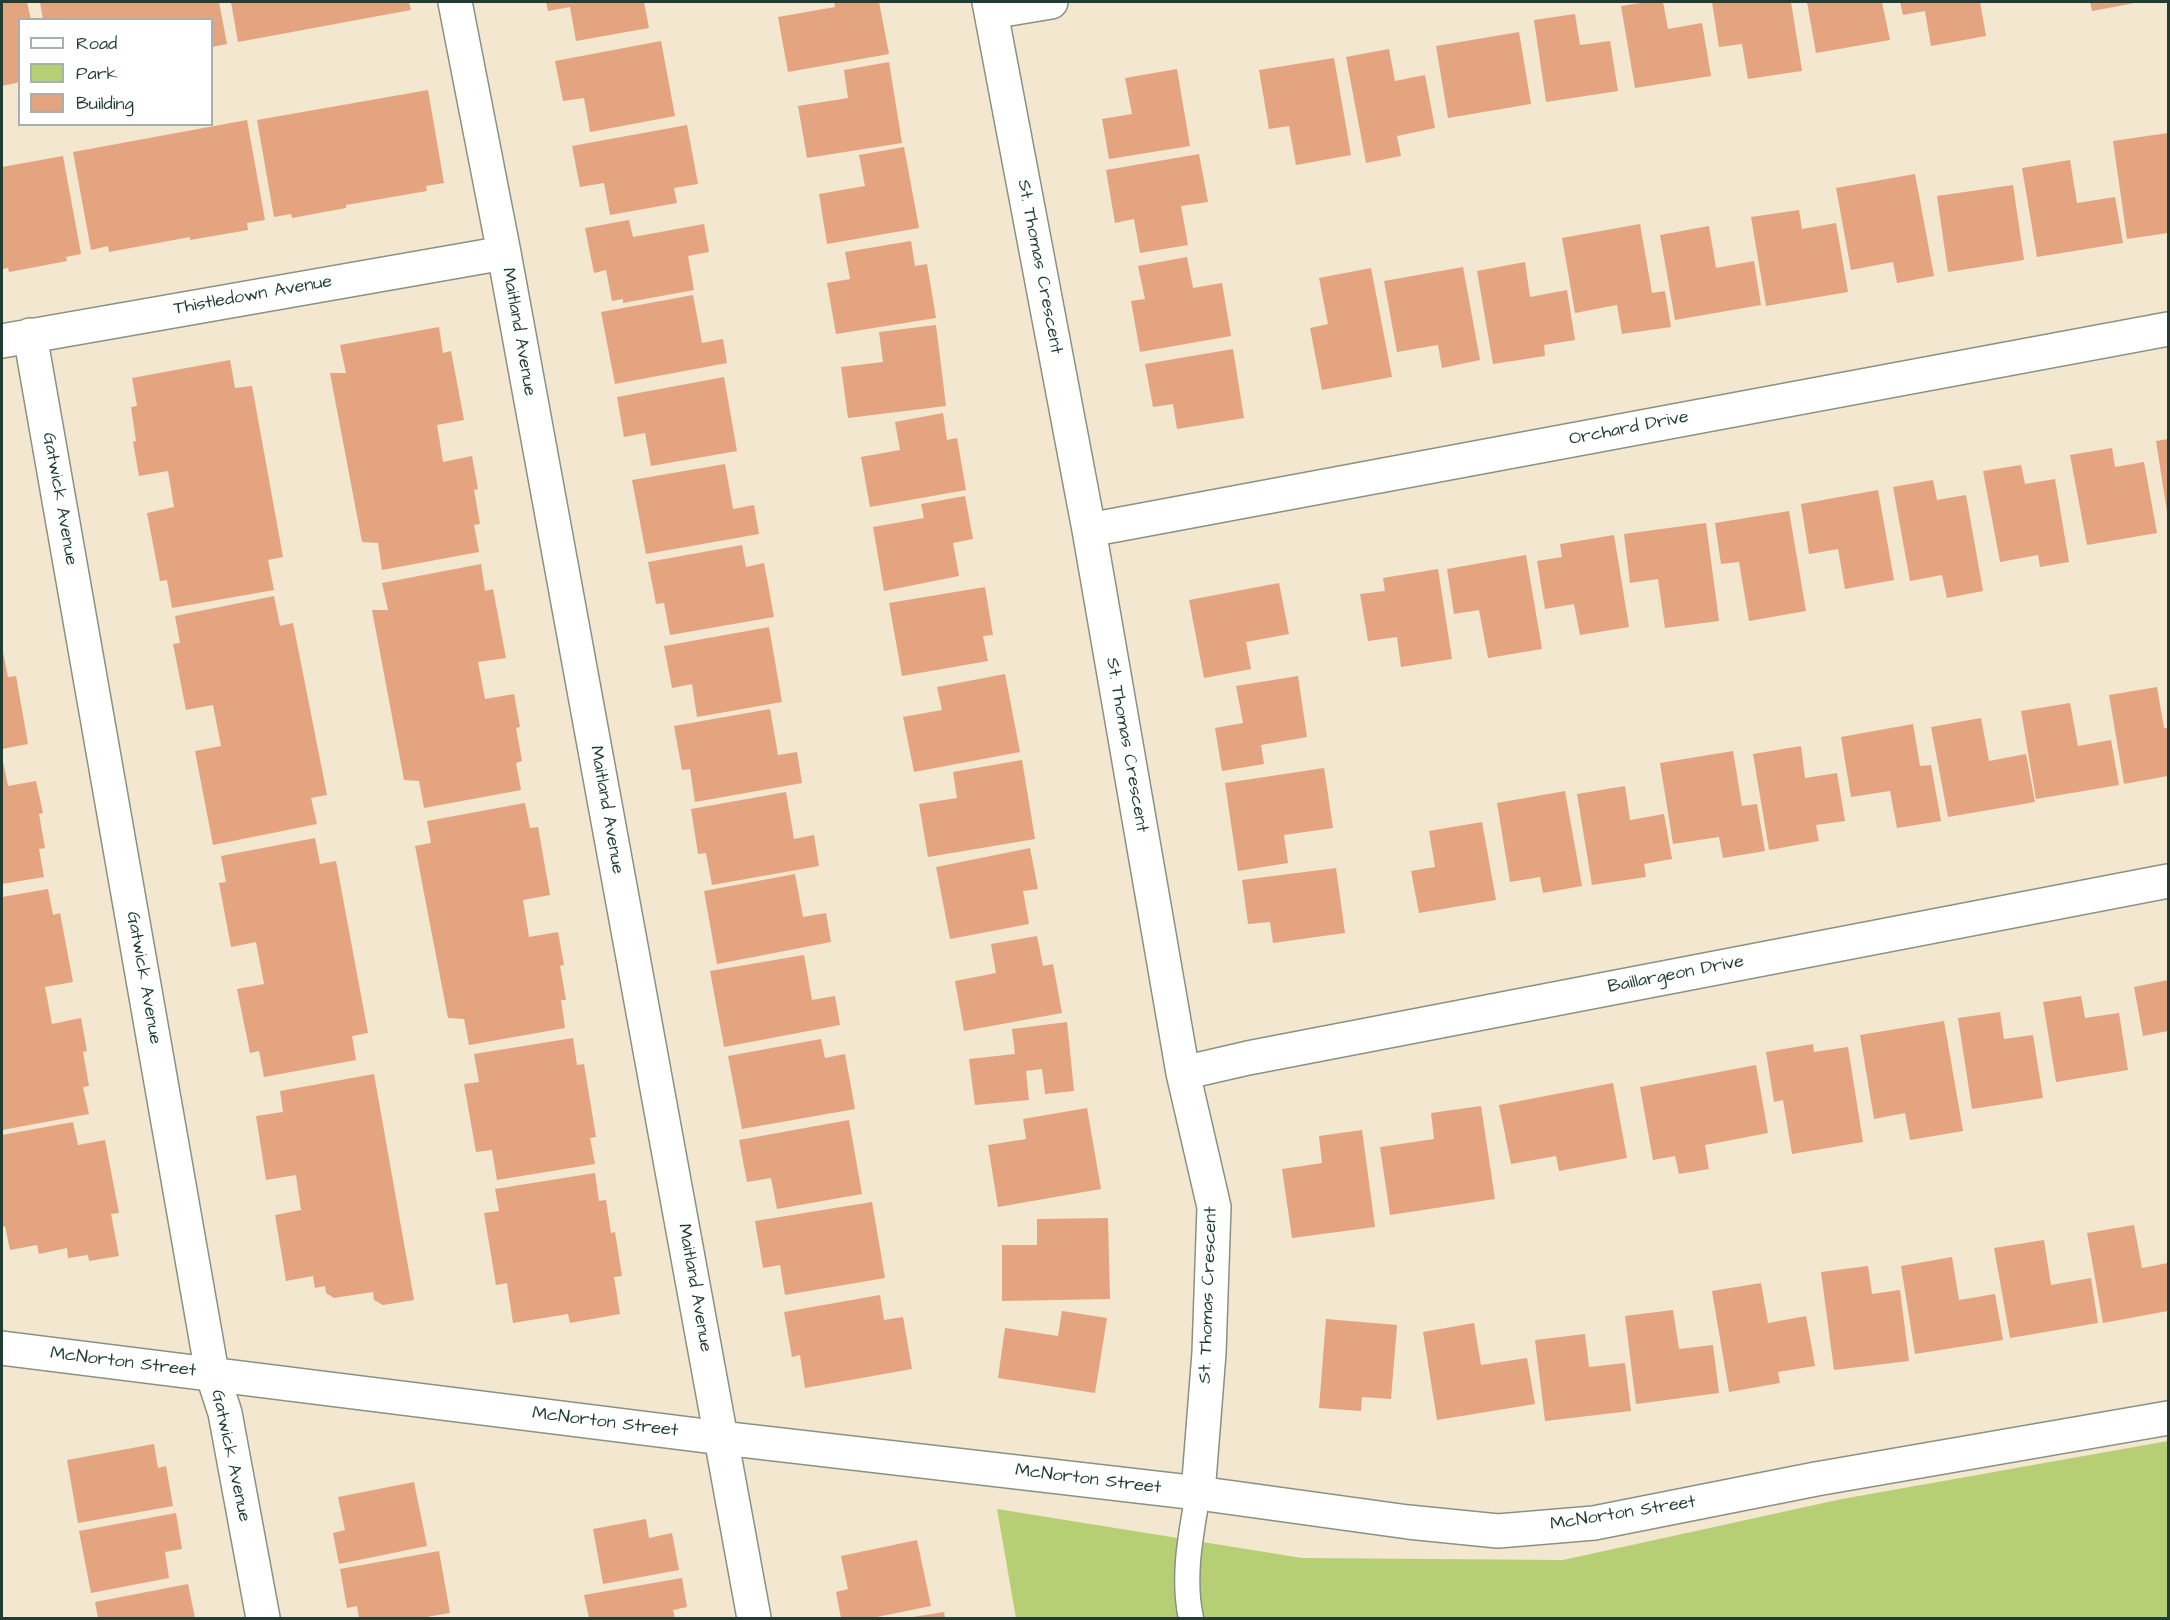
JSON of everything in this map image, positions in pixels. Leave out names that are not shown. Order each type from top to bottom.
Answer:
[{"type":"street","name":"Maitland Avenue","points":[[455,2],[504,253],[754,1618]]},
{"type":"street","points":[[990,7],[1051,2]]},
{"type":"street","name":"St. Thomas Crescent","points":[[990,7],[1089,530],[1183,1072],[1214,1207],[1209,1353],[1198,1493]]},
{"type":"street","name":"Thistledown Avenue","points":[[16,338],[504,253]]},
{"type":"street","name":"Orchard Drive","points":[[1089,530],[2169,329]]},
{"type":"street","name":"Gatwick Avenue","points":[[16,338],[212,1374],[225,1413],[263,1618]]},
{"type":"street","name":"Baillargeon Drive","points":[[1183,1072],[2169,881]]},
{"type":"street","name":"McNorton Street","points":[[2,1348],[722,1438],[1198,1493],[1408,1522],[1498,1531],[1594,1523],[1816,1479],[2169,1418]]},
{"type":"lane","points":[[1191,1618],[1187,1602],[1188,1559],[1198,1493]]},
{"type":"green space","points":[[2168,1441],[2168,1618],[1016,1618],[997,1509],[1302,1558],[1563,1560],[1842,1499]]},
{"type":"building","points":[[2,2],[27,2],[31,18],[18,18],[18,82],[2,86]]},
{"type":"building","points":[[40,2],[219,2],[227,44],[213,47],[213,18],[43,18]]},
{"type":"building","points":[[231,2],[409,2],[411,10],[238,42]]},
{"type":"building","points":[[546,2],[644,2],[649,28],[576,41],[570,7],[548,11]]},
{"type":"building","points":[[834,2],[879,2],[889,54],[788,72],[778,17],[835,7]]},
{"type":"building","points":[[1663,2],[1668,29],[1702,23],[1711,76],[1635,88],[1621,6]]},
{"type":"building","points":[[1712,2],[1791,2],[1802,71],[1748,79],[1742,44],[1719,47]]},
{"type":"building","points":[[1807,2],[1882,2],[1890,40],[1816,53]]},
{"type":"building","points":[[1900,2],[1980,2],[1986,36],[1931,46],[1925,11],[1903,15]]},
{"type":"building","points":[[2090,2],[2134,2],[2135,3],[2092,11]]},
{"type":"building","points":[[1575,14],[1580,45],[1610,41],[1618,91],[1546,102],[1534,20]]},
{"type":"building","points":[[1519,32],[1531,104],[1448,118],[1436,46]]},
{"type":"building","points":[[661,41],[675,116],[590,132],[584,98],[563,101],[555,61]]},
{"type":"building","points":[[1389,49],[1395,81],[1425,75],[1435,128],[1397,136],[1401,156],[1366,163],[1346,57]]},
{"type":"building","points":[[1334,58],[1351,155],[1296,165],[1289,126],[1269,129],[1259,70]]},
{"type":"building","points":[[889,62],[902,143],[807,158],[798,106],[848,98],[844,70]]},
{"type":"building","points":[[1177,69],[1190,146],[1109,159],[1102,119],[1132,114],[1125,78]]},
{"type":"building","points":[[428,90],[444,183],[426,186],[427,191],[346,205],[346,208],[292,218],[291,214],[274,217],[257,120]]},
{"type":"building","points":[[247,120],[265,220],[247,223],[248,230],[190,240],[190,237],[109,252],[108,246],[91,250],[73,152]]},
{"type":"building","points":[[687,125],[698,184],[674,188],[677,203],[610,215],[604,183],[580,187],[572,146]]},
{"type":"building","points":[[2168,133],[2168,233],[2127,239],[2113,141]]},
{"type":"building","points":[[904,147],[919,228],[827,244],[819,194],[865,186],[859,155]]},
{"type":"building","points":[[1199,154],[1208,202],[1181,206],[1188,245],[1140,253],[1134,219],[1115,223],[1106,170]]},
{"type":"building","points":[[63,156],[81,254],[66,257],[67,261],[9,272],[8,268],[2,269],[2,167]]},
{"type":"building","points":[[2070,160],[2077,203],[2115,197],[2123,243],[2037,257],[2022,168]]},
{"type":"building","points":[[1915,174],[1934,276],[1897,283],[1893,262],[1851,270],[1836,188]]},
{"type":"building","points":[[2013,185],[2024,260],[1948,272],[1937,196]]},
{"type":"building","points":[[1799,210],[1802,229],[1836,223],[1848,292],[1766,306],[1751,217]]},
{"type":"building","points":[[629,220],[633,237],[704,224],[709,252],[688,256],[694,290],[623,303],[623,299],[612,301],[606,270],[594,273],[585,228]]},
{"type":"building","points":[[1640,224],[1652,293],[1665,291],[1671,327],[1622,334],[1617,305],[1575,313],[1562,238]]},
{"type":"building","points":[[1709,226],[1716,268],[1754,261],[1761,305],[1675,320],[1660,235]]},
{"type":"building","points":[[911,241],[915,266],[927,264],[936,318],[836,334],[827,283],[850,279],[845,252]]},
{"type":"building","points":[[1187,257],[1193,288],[1222,283],[1231,336],[1140,352],[1131,301],[1145,299],[1138,266]]},
{"type":"building","points":[[1525,262],[1530,297],[1567,290],[1575,340],[1544,345],[1545,356],[1493,364],[1477,271]]},
{"type":"building","points":[[1463,267],[1480,360],[1442,368],[1438,345],[1397,352],[1384,281]]},
{"type":"building","points":[[1371,268],[1392,377],[1322,390],[1310,328],[1328,324],[1319,278]]},
{"type":"building","points":[[693,295],[702,343],[723,339],[727,363],[615,384],[601,312]]},
{"type":"building","points":[[936,325],[946,406],[848,418],[841,367],[883,362],[879,332]]},
{"type":"building","points":[[439,327],[443,353],[451,351],[464,420],[437,425],[443,462],[472,456],[478,489],[474,490],[480,524],[474,525],[479,552],[382,570],[378,543],[362,542],[330,373],[346,373],[340,345]]},
{"type":"building","points":[[1233,349],[1244,418],[1177,429],[1173,404],[1153,407],[1145,364]]},
{"type":"building","points":[[230,360],[235,388],[252,386],[283,557],[268,560],[274,590],[172,608],[167,580],[160,581],[147,513],[174,507],[168,471],[139,476],[133,442],[136,441],[131,407],[137,406],[132,378]]},
{"type":"building","points":[[724,377],[737,451],[651,466],[645,433],[624,437],[617,397]]},
{"type":"building","points":[[943,413],[947,440],[957,438],[966,490],[870,507],[861,457],[900,450],[895,422]]},
{"type":"building","points":[[2168,439],[2168,512],[2167,512],[2156,441]]},
{"type":"building","points":[[2112,448],[2115,467],[2144,462],[2157,533],[2087,545],[2070,455]]},
{"type":"building","points":[[725,464],[733,509],[754,505],[759,534],[646,554],[632,480]]},
{"type":"building","points":[[2021,465],[2025,484],[2055,479],[2069,562],[2040,567],[2038,555],[2000,562],[1983,471]]},
{"type":"building","points":[[1933,480],[1937,500],[1966,495],[1983,591],[1947,598],[1942,575],[1910,581],[1893,487]]},
{"type":"building","points":[[1878,490],[1894,580],[1845,589],[1838,549],[1809,554],[1801,504]]},
{"type":"building","points":[[965,496],[973,539],[953,543],[959,576],[884,591],[873,527],[924,518],[921,504]]},
{"type":"building","points":[[1789,511],[1806,611],[1749,621],[1739,562],[1721,564],[1715,523]]},
{"type":"building","points":[[1706,523],[1719,621],[1665,628],[1658,579],[1630,583],[1624,534]]},
{"type":"building","points":[[1614,535],[1629,627],[1580,635],[1574,604],[1545,609],[1537,561],[1562,557],[1560,544]]},
{"type":"building","points":[[742,545],[746,567],[764,563],[774,617],[670,635],[664,603],[656,604],[648,562]]},
{"type":"building","points":[[1526,555],[1542,649],[1488,658],[1479,610],[1454,614],[1447,569]]},
{"type":"building","points":[[481,564],[485,591],[493,589],[506,658],[478,662],[485,699],[514,694],[520,727],[516,728],[522,761],[516,763],[521,790],[424,808],[419,781],[404,780],[372,610],[388,610],[382,583]]},
{"type":"building","points":[[1438,569],[1452,659],[1401,667],[1397,637],[1368,641],[1360,594],[1385,591],[1383,578]]},
{"type":"building","points":[[1279,583],[1289,634],[1246,642],[1251,669],[1204,678],[1189,600]]},
{"type":"building","points":[[985,587],[993,635],[983,636],[988,661],[902,676],[889,603]]},
{"type":"building","points":[[274,596],[280,626],[293,623],[327,795],[311,798],[317,824],[213,845],[195,751],[221,746],[213,705],[186,710],[173,644],[180,643],[175,616]]},
{"type":"building","points":[[769,627],[782,702],[697,717],[692,684],[672,688],[664,646]]},
{"type":"building","points":[[2,647],[8,677],[16,676],[28,744],[2,749]]},
{"type":"building","points":[[1005,674],[1020,752],[914,772],[903,717],[942,710],[937,687]]},
{"type":"building","points":[[1298,676],[1307,737],[1261,745],[1264,764],[1222,771],[1215,728],[1243,723],[1236,686]]},
{"type":"building","points":[[2157,687],[2164,728],[2168,728],[2168,776],[2124,784],[2109,695]]},
{"type":"building","points":[[2070,703],[2078,746],[2111,740],[2119,785],[2036,799],[2021,711]]},
{"type":"building","points":[[770,709],[778,755],[797,752],[802,783],[695,802],[690,769],[682,770],[674,726]]},
{"type":"building","points":[[1981,718],[1989,761],[2026,754],[2035,802],[1948,817],[1931,727]]},
{"type":"building","points":[[1913,724],[1920,766],[1931,765],[1941,821],[1897,828],[1890,791],[1851,797],[1841,737]]},
{"type":"building","points":[[1801,746],[1805,778],[1837,773],[1845,821],[1816,825],[1819,841],[1769,850],[1753,754]]},
{"type":"building","points":[[1733,751],[1742,806],[1757,804],[1765,851],[1723,858],[1719,837],[1673,844],[1660,763]]},
{"type":"building","points":[[2,757],[8,786],[36,781],[43,813],[39,814],[45,848],[39,849],[44,877],[2,884]]},
{"type":"building","points":[[1022,760],[1035,839],[928,857],[919,804],[957,798],[953,772]]},
{"type":"building","points":[[1324,768],[1333,828],[1284,835],[1288,863],[1238,871],[1225,783]]},
{"type":"building","points":[[1625,786],[1630,820],[1664,814],[1672,859],[1644,864],[1646,877],[1592,885],[1577,794]]},
{"type":"building","points":[[1565,791],[1582,886],[1543,893],[1540,877],[1510,882],[1497,803]]},
{"type":"building","points":[[786,792],[794,839],[814,835],[819,866],[712,885],[706,853],[698,854],[691,809]]},
{"type":"building","points":[[525,803],[530,828],[538,827],[550,895],[523,900],[529,937],[558,932],[564,965],[560,966],[566,1000],[561,1000],[565,1028],[469,1045],[464,1019],[448,1018],[415,846],[431,843],[427,821]]},
{"type":"building","points":[[1482,822],[1496,900],[1419,913],[1411,871],[1435,867],[1429,831]]},
{"type":"building","points":[[315,838],[320,864],[336,861],[368,1033],[352,1036],[356,1060],[264,1077],[259,1051],[250,1053],[237,989],[264,984],[256,942],[231,947],[219,883],[226,882],[221,856]]},
{"type":"building","points":[[1030,848],[1038,889],[1023,891],[1029,924],[950,939],[936,867]]},
{"type":"building","points":[[1336,868],[1345,933],[1273,943],[1270,922],[1248,924],[1242,880]]},
{"type":"building","points":[[795,874],[803,917],[826,913],[831,942],[717,964],[704,891]]},
{"type":"building","points":[[48,889],[53,915],[60,913],[73,982],[45,987],[52,1024],[81,1018],[87,1051],[83,1052],[89,1086],[83,1087],[89,1114],[2,1130],[2,897]]},
{"type":"building","points":[[1037,936],[1043,966],[1053,964],[1062,1013],[964,1031],[955,981],[996,973],[991,944]]},
{"type":"building","points":[[804,955],[812,1000],[835,996],[840,1025],[724,1047],[710,971]]},
{"type":"building","points":[[2168,980],[2168,1031],[2143,1036],[2134,987]]},
{"type":"building","points":[[2081,996],[2085,1018],[2119,1013],[2128,1070],[2056,1082],[2043,1002]]},
{"type":"building","points":[[2000,1012],[2004,1039],[2033,1035],[2043,1098],[1972,1109],[1958,1018]]},
{"type":"building","points":[[1944,1021],[1963,1131],[1910,1140],[1905,1113],[1874,1119],[1860,1035]]},
{"type":"building","points":[[1067,1022],[1074,1091],[1045,1094],[1042,1069],[1026,1071],[1029,1100],[975,1105],[969,1059],[1015,1054],[1012,1029]]},
{"type":"building","points":[[573,1038],[577,1065],[584,1064],[596,1137],[590,1138],[595,1164],[497,1180],[492,1150],[476,1152],[464,1084],[479,1082],[474,1054]]},
{"type":"building","points":[[821,1039],[825,1058],[845,1054],[855,1109],[742,1129],[728,1056]]},
{"type":"building","points":[[1813,1044],[1814,1052],[1848,1047],[1863,1142],[1792,1154],[1783,1100],[1774,1102],[1766,1052]]},
{"type":"building","points":[[1756,1065],[1768,1133],[1705,1145],[1709,1169],[1679,1174],[1675,1156],[1653,1160],[1640,1087]]},
{"type":"building","points":[[374,1074],[414,1300],[383,1305],[374,1300],[373,1292],[334,1298],[326,1293],[325,1286],[315,1288],[313,1276],[286,1281],[275,1215],[301,1210],[296,1175],[266,1180],[256,1116],[283,1112],[280,1091]]},
{"type":"building","points":[[1613,1083],[1627,1158],[1559,1171],[1556,1156],[1511,1164],[1499,1105]]},
{"type":"building","points":[[1481,1106],[1495,1199],[1390,1215],[1380,1147],[1434,1139],[1431,1113]]},
{"type":"building","points":[[1087,1108],[1101,1189],[998,1207],[988,1145],[1026,1139],[1023,1119]]},
{"type":"building","points":[[849,1120],[862,1194],[777,1209],[771,1178],[747,1182],[739,1140]]},
{"type":"building","points":[[73,1122],[78,1145],[105,1140],[119,1213],[111,1214],[119,1256],[89,1261],[88,1255],[68,1258],[67,1248],[39,1254],[37,1245],[10,1250],[5,1226],[2,1227],[2,1135]]},
{"type":"building","points":[[1362,1130],[1375,1227],[1292,1238],[1282,1169],[1322,1163],[1319,1136]]},
{"type":"building","points":[[595,1173],[599,1201],[606,1200],[611,1233],[615,1232],[622,1276],[614,1277],[620,1314],[570,1323],[568,1314],[513,1323],[507,1283],[496,1285],[484,1213],[499,1211],[495,1189]]},
{"type":"building","points":[[872,1202],[885,1278],[785,1295],[780,1265],[763,1268],[755,1221]]},
{"type":"building","points":[[1108,1218],[1110,1299],[1002,1301],[1002,1245],[1037,1245],[1037,1219]]},
{"type":"building","points":[[2134,1225],[2142,1268],[2168,1263],[2168,1311],[2103,1323],[2087,1233]]},
{"type":"building","points":[[2044,1240],[2051,1285],[2091,1278],[2098,1323],[2010,1338],[1994,1248]]},
{"type":"building","points":[[1952,1257],[1959,1300],[1995,1294],[2003,1340],[1915,1354],[1901,1266]]},
{"type":"building","points":[[1868,1266],[1872,1294],[1900,1290],[1909,1361],[1834,1370],[1821,1272]]},
{"type":"building","points":[[1761,1283],[1768,1323],[1806,1316],[1815,1366],[1778,1372],[1780,1383],[1729,1392],[1712,1291]]},
{"type":"building","points":[[880,1295],[884,1320],[903,1317],[912,1369],[805,1388],[800,1355],[792,1357],[784,1312]]},
{"type":"building","points":[[1673,1310],[1679,1349],[1713,1345],[1719,1393],[1636,1404],[1625,1316]]},
{"type":"building","points":[[1062,1311],[1107,1318],[1095,1393],[998,1378],[1005,1328],[1058,1336]]},
{"type":"building","points":[[1326,1319],[1397,1325],[1391,1399],[1362,1397],[1361,1411],[1319,1408]]},
{"type":"building","points":[[1474,1323],[1481,1365],[1527,1358],[1535,1404],[1437,1420],[1423,1332]]},
{"type":"building","points":[[1585,1334],[1589,1367],[1625,1363],[1631,1411],[1545,1421],[1535,1340]]},
{"type":"building","points":[[154,1444],[158,1468],[166,1466],[173,1506],[78,1523],[67,1460]]},
{"type":"building","points":[[414,1482],[427,1546],[339,1564],[333,1533],[345,1530],[338,1497]]},
{"type":"building","points":[[176,1513],[182,1549],[165,1552],[169,1578],[91,1593],[79,1531]]},
{"type":"building","points":[[646,1519],[649,1538],[672,1533],[679,1570],[603,1584],[593,1529]]},
{"type":"building","points":[[917,1540],[931,1606],[872,1618],[841,1618],[836,1592],[848,1589],[841,1556]]},
{"type":"building","points":[[439,1551],[450,1613],[421,1618],[359,1618],[357,1606],[347,1608],[340,1569]]},
{"type":"building","points":[[682,1578],[687,1607],[673,1610],[675,1618],[589,1618],[584,1595]]},
{"type":"building","points":[[188,1584],[195,1618],[98,1618],[95,1602]]},
{"type":"building","points":[[944,1612],[945,1618],[913,1618],[913,1617]]}]
